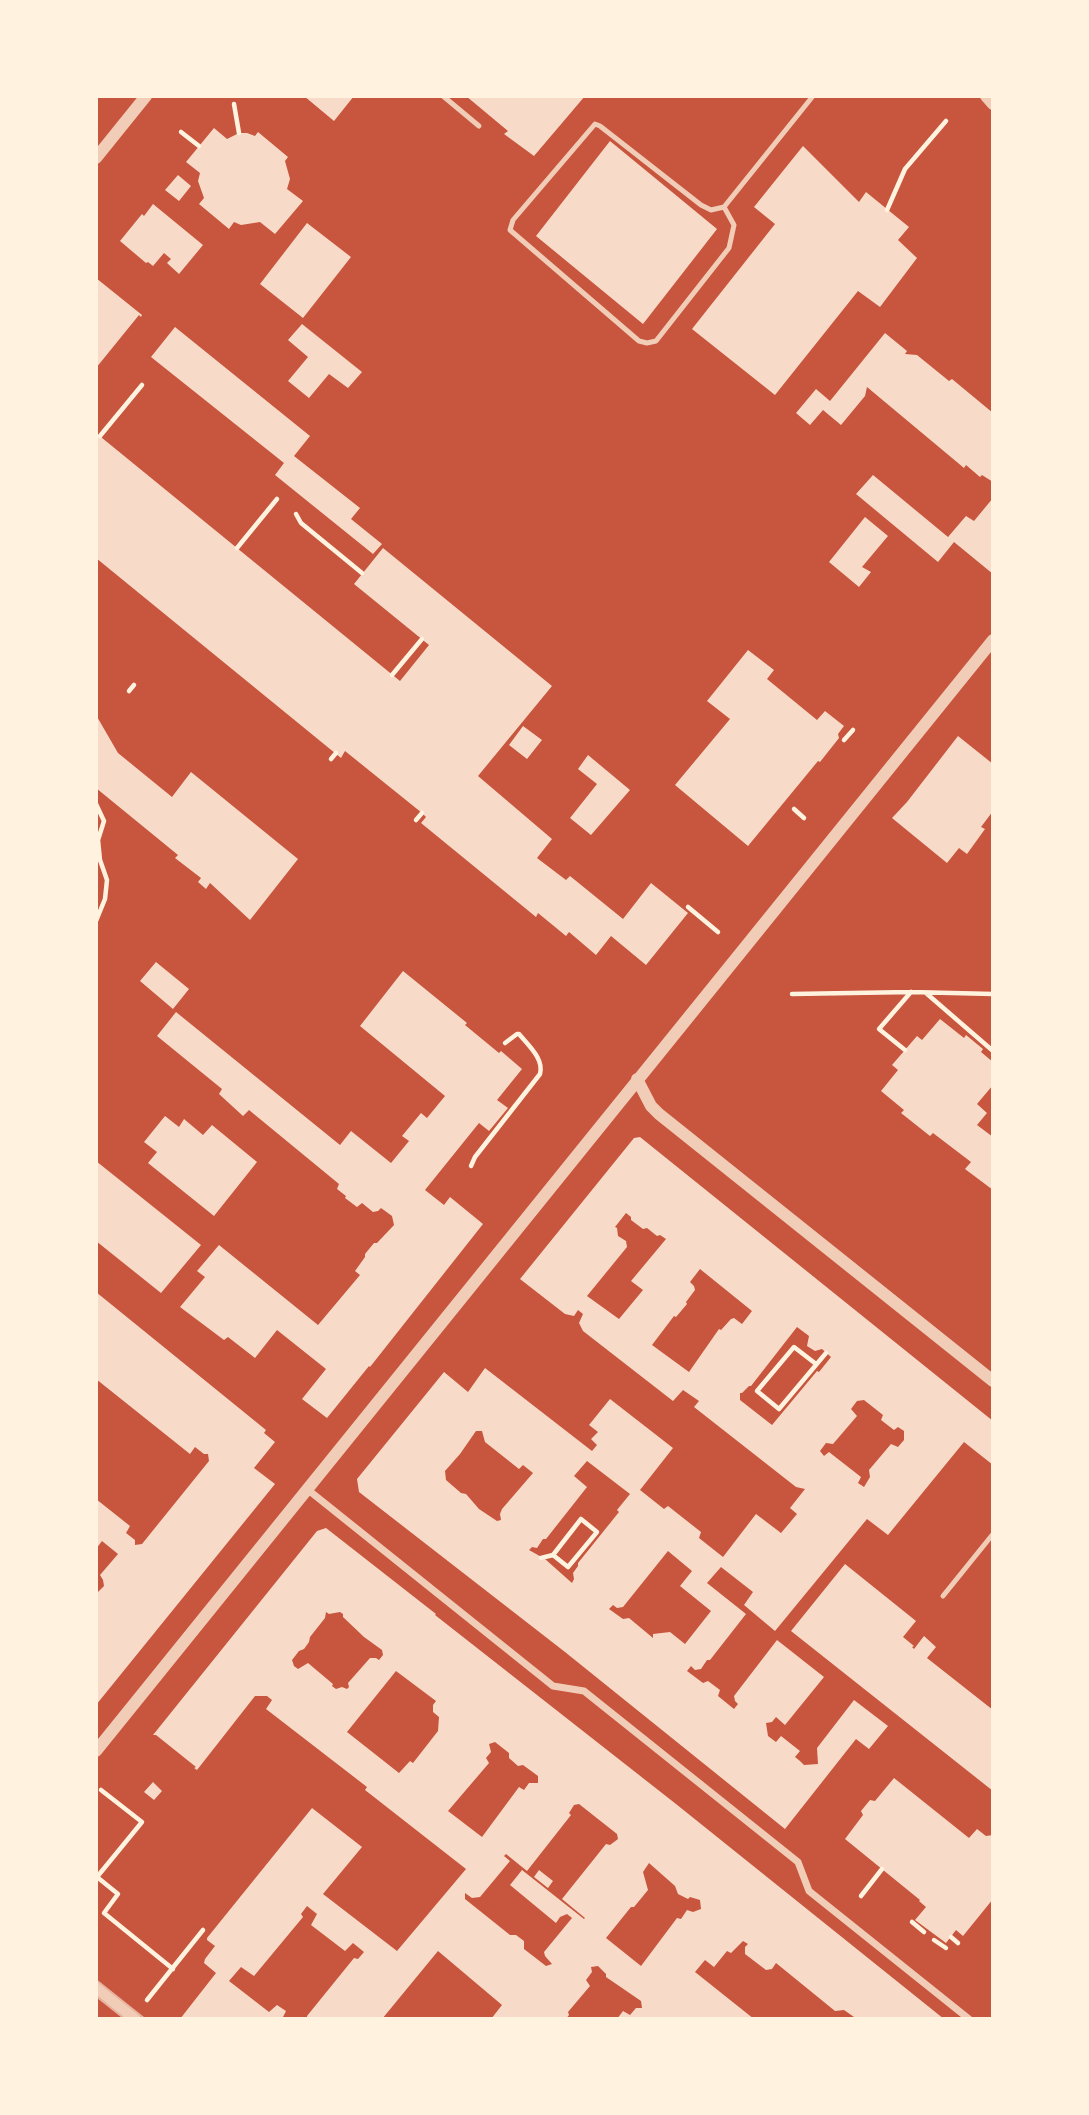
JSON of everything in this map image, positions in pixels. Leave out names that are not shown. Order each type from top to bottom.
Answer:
[{"type":"street","points":[[96,158],[146,96]]},
{"type":"street","points":[[986,96],[993,104]]},
{"type":"street","points":[[96,1751],[993,640]]},
{"type":"street","points":[[637,1079],[651,1106],[659,1114],[993,1381]]},
{"type":"street","points":[[307,1489],[553,1686],[583,1691],[779,1846],[798,1862],[809,1891],[969,2019]]},
{"type":"street","points":[[96,1987],[135,2019]]},
{"type":"lane","points":[[443,96],[479,126]]},
{"type":"lane","points":[[724,207],[734,225],[729,248],[656,341],[647,343],[639,341],[510,230],[513,220],[595,124],[701,205],[711,210],[724,207],[813,96]]},
{"type":"lane","points":[[943,1596],[993,1534]]},
{"type":"path","points":[[234,104],[239,133]]},
{"type":"path","points":[[887,210],[905,169],[946,121]]},
{"type":"path","points":[[181,132],[199,146]]},
{"type":"path","points":[[100,436],[142,385]]},
{"type":"path","points":[[237,548],[278,499]]},
{"type":"path","points":[[296,514],[301,523],[362,573]]},
{"type":"path","points":[[393,675],[422,639]]},
{"type":"path","points":[[129,691],[134,685]]},
{"type":"path","points":[[844,740],[853,730]]},
{"type":"path","points":[[331,759],[336,753]]},
{"type":"path","points":[[96,804],[104,821],[99,840],[100,860],[107,880],[106,899],[96,920]]},
{"type":"path","points":[[794,809],[804,818]]},
{"type":"path","points":[[416,820],[422,813]]},
{"type":"path","points":[[688,907],[718,932]]},
{"type":"path","points":[[905,1051],[879,1029],[911,992]]},
{"type":"path","points":[[926,992],[993,1051]]},
{"type":"path","points":[[792,994],[993,994]]},
{"type":"path","points":[[471,1166],[542,1069],[541,1062],[520,1034],[505,1043]]},
{"type":"path","points":[[816,1364],[793,1347],[757,1391],[779,1409],[826,1353]]},
{"type":"path","points":[[541,1558],[553,1555],[581,1519],[597,1532],[568,1567],[553,1555]]},
{"type":"path","points":[[102,1790],[142,1822],[97,1878],[118,1894],[104,1913]]},
{"type":"path","points":[[861,1896],[882,1869]]},
{"type":"path","points":[[96,1907],[173,1969]]},
{"type":"path","points":[[912,1922],[924,1932]]},
{"type":"path","points":[[147,2000],[203,1930]]},
{"type":"path","points":[[951,1937],[958,1943]]},
{"type":"path","points":[[934,1940],[946,1948]]},
{"type":"building","points":[[304,96],[354,96],[334,121]]},
{"type":"building","points":[[466,96],[585,96],[534,156],[504,134],[508,131]]},
{"type":"building","points":[[214,128],[227,139],[239,133],[255,136],[258,132],[288,157],[285,161],[290,179],[287,189],[303,201],[275,234],[260,222],[241,225],[234,222],[229,229],[199,204],[204,198],[198,181],[200,173],[186,162]]},
{"type":"building","points":[[610,141],[717,229],[643,324],[536,236]]},
{"type":"building","points":[[803,146],[859,202],[866,192],[909,227],[898,240],[917,258],[880,307],[858,291],[775,395],[692,329],[775,224],[754,207]]},
{"type":"building","points":[[178,175],[191,186],[179,201],[165,190]]},
{"type":"building","points":[[153,204],[203,245],[179,274],[167,263],[171,259],[164,253],[153,266],[120,241]]},
{"type":"building","points":[[307,223],[351,257],[303,318],[260,284]]},
{"type":"building","points":[[96,278],[142,315],[139,315],[96,368]]},
{"type":"building","points":[[302,324],[362,372],[348,388],[329,374],[309,398],[288,381],[308,357],[288,340]]},
{"type":"building","points":[[175,327],[310,436],[294,456],[360,508],[351,519],[382,544],[373,554],[275,475],[284,463],[151,357]]},
{"type":"building","points":[[885,333],[907,351],[905,354],[917,355],[949,381],[952,379],[993,413],[993,482],[982,475],[980,477],[966,465],[964,468],[867,387],[865,396],[841,425],[823,410],[810,425],[796,413],[816,389],[830,401]]},
{"type":"building","points":[[96,433],[400,681],[429,645],[354,584],[383,548],[552,686],[478,776],[552,839],[537,858],[566,880],[570,876],[623,919],[651,883],[688,913],[646,965],[611,936],[596,955],[569,932],[566,936],[538,913],[536,917],[421,823],[426,817],[422,813],[345,751],[341,758],[96,558]]},
{"type":"building","points":[[873,475],[948,537],[966,516],[974,521],[993,498],[993,574],[954,542],[938,562],[856,494]]},
{"type":"building","points":[[865,517],[888,536],[862,567],[871,572],[859,587],[829,562]]},
{"type":"building","points":[[748,650],[774,670],[767,679],[817,720],[825,711],[844,726],[838,734],[839,738],[820,762],[818,761],[748,846],[675,785],[730,719],[707,701]]},
{"type":"building","points":[[96,715],[118,753],[172,797],[191,772],[298,859],[250,920],[210,883],[206,889],[198,882],[201,878],[175,858],[178,855],[96,788]]},
{"type":"building","points":[[523,726],[542,740],[527,759],[509,745]]},
{"type":"building","points":[[958,736],[993,764],[993,811],[981,827],[985,829],[967,854],[959,848],[947,863],[892,818]]},
{"type":"building","points":[[588,755],[630,790],[591,835],[570,818],[597,784],[578,769]]},
{"type":"building","points":[[156,962],[189,989],[173,1009],[140,981]]},
{"type":"building","points":[[403,971],[499,1053],[501,1051],[522,1069],[497,1100],[508,1108],[489,1131],[479,1123],[425,1190],[444,1205],[450,1197],[483,1224],[327,1418],[302,1399],[326,1369],[277,1330],[255,1358],[228,1337],[224,1340],[180,1307],[205,1277],[197,1271],[219,1245],[318,1325],[360,1275],[355,1271],[365,1254],[394,1225],[392,1216],[381,1208],[373,1212],[362,1203],[357,1207],[345,1198],[337,1189],[339,1184],[249,1110],[243,1116],[219,1094],[222,1089],[157,1036],[176,1012],[340,1145],[351,1131],[391,1163],[409,1141],[402,1136],[421,1113],[427,1118],[445,1096],[360,1026]]},
{"type":"building","points":[[940,1019],[964,1038],[966,1035],[983,1049],[981,1052],[993,1062],[993,1085],[977,1104],[987,1113],[977,1125],[993,1137],[993,1190],[965,1169],[971,1162],[933,1133],[930,1136],[901,1113],[904,1110],[881,1091],[898,1070],[892,1065],[917,1036],[922,1040]]},
{"type":"building","points":[[165,1116],[179,1127],[184,1119],[203,1135],[212,1125],[257,1162],[214,1216],[148,1163],[157,1152],[144,1142]]},
{"type":"building","points":[[640,1137],[993,1421],[993,1465],[964,1442],[888,1535],[867,1519],[775,1631],[744,1605],[753,1592],[721,1567],[707,1583],[746,1614],[701,1669],[695,1670],[691,1666],[687,1671],[703,1683],[708,1681],[720,1690],[718,1696],[734,1709],[738,1704],[734,1696],[777,1640],[824,1677],[785,1725],[776,1717],[772,1722],[766,1723],[768,1736],[776,1742],[781,1736],[800,1751],[795,1757],[804,1765],[818,1764],[817,1748],[854,1700],[888,1726],[869,1749],[856,1739],[785,1829],[565,1652],[359,1492],[357,1479],[444,1372],[468,1392],[485,1368],[592,1451],[597,1445],[591,1439],[598,1432],[589,1425],[610,1399],[673,1448],[640,1490],[664,1509],[668,1506],[701,1532],[699,1538],[723,1557],[756,1514],[781,1533],[797,1514],[790,1508],[805,1489],[796,1487],[694,1407],[699,1401],[683,1390],[673,1401],[583,1331],[579,1323],[583,1314],[578,1310],[574,1316],[565,1314],[520,1279],[634,1138]],"holes":[[[626,1213],[643,1229],[647,1228],[666,1239],[631,1281],[643,1290],[619,1319],[587,1296],[627,1247],[626,1241],[618,1236],[615,1227]],[[700,1269],[752,1311],[742,1324],[734,1318],[719,1329],[689,1372],[652,1345],[687,1304],[695,1290],[690,1282]],[[797,1327],[809,1336],[807,1346],[815,1351],[822,1349],[831,1357],[772,1425],[740,1400],[740,1393],[749,1386]],[[864,1400],[883,1415],[881,1420],[894,1430],[898,1427],[904,1431],[904,1440],[898,1447],[891,1444],[869,1470],[870,1477],[864,1487],[858,1483],[861,1477],[829,1452],[824,1456],[820,1451],[826,1443],[833,1444],[857,1416],[851,1409],[857,1401]],[[476,1431],[482,1431],[485,1442],[519,1469],[523,1465],[533,1473],[502,1509],[501,1520],[497,1521],[446,1480],[445,1471]],[[587,1461],[630,1494],[578,1563],[572,1583],[545,1559],[529,1550],[532,1547],[537,1548],[543,1539],[546,1539],[587,1487],[574,1476]],[[668,1551],[692,1571],[680,1586],[711,1611],[685,1644],[670,1632],[653,1634],[653,1638],[629,1618],[623,1619],[609,1609],[613,1605],[617,1608],[623,1607]]]},
{"type":"building","points":[[96,1161],[201,1245],[161,1293],[96,1241]]},
{"type":"building","points":[[96,1292],[266,1430],[264,1433],[275,1442],[254,1468],[275,1484],[96,1705],[96,1594],[104,1586],[100,1575],[118,1554],[102,1541],[96,1549],[96,1499],[130,1526],[126,1533],[135,1540],[135,1545],[142,1544],[209,1461],[208,1454],[195,1447],[190,1454],[96,1379]]},
{"type":"building","points":[[326,1528],[944,2019],[853,2019],[854,2017],[844,2010],[835,2011],[776,1963],[772,1969],[766,1970],[745,1954],[748,1944],[743,1941],[731,1953],[727,1951],[714,1967],[705,1960],[695,1972],[754,2019],[617,2019],[623,2011],[630,2015],[636,2008],[642,2008],[641,2001],[606,1977],[598,1966],[591,1967],[592,1972],[586,1980],[590,1986],[568,2012],[566,2019],[491,2019],[502,2005],[438,1951],[382,2019],[307,2019],[354,1958],[358,1959],[364,1952],[353,1943],[345,1951],[311,1925],[317,1914],[307,1906],[301,1914],[303,1917],[254,1976],[241,1967],[229,1981],[269,2012],[277,2005],[286,2011],[282,2019],[180,2019],[216,1973],[204,1963],[215,1946],[207,1938],[312,1808],[362,1847],[323,1894],[397,1951],[466,1869],[365,1790],[367,1787],[266,1709],[272,1700],[267,1696],[255,1696],[197,1770],[153,1735],[317,1531]],"holes":[[[326,1612],[340,1612],[364,1637],[382,1650],[383,1655],[379,1660],[370,1658],[348,1683],[347,1689],[336,1689],[308,1663],[298,1669],[292,1660],[304,1649],[325,1618]],[[396,1671],[436,1701],[433,1712],[439,1717],[438,1731],[413,1763],[410,1761],[399,1773],[347,1732]],[[495,1742],[509,1753],[509,1758],[518,1766],[523,1765],[538,1776],[538,1783],[529,1783],[524,1790],[519,1787],[482,1837],[448,1811],[489,1763],[486,1758],[491,1752],[489,1744]],[[579,1804],[617,1834],[618,1839],[610,1845],[606,1844],[562,1899],[584,1919],[522,1870],[510,1885],[556,1923],[560,1917],[567,1914],[572,1918],[544,1952],[552,1964],[546,1966],[524,1949],[524,1941],[516,1935],[510,1935],[465,1899],[465,1893],[472,1898],[480,1897],[510,1861],[504,1856],[506,1854],[527,1871],[571,1815],[569,1813],[574,1805]],[[649,1863],[675,1886],[678,1894],[688,1899],[690,1897],[700,1900],[701,1909],[693,1912],[687,1910],[681,1919],[677,1918],[641,1966],[606,1938],[648,1890],[643,1872]]]},
{"type":"building","points":[[845,1564],[916,1621],[903,1637],[914,1649],[924,1636],[936,1647],[927,1658],[993,1710],[993,1791],[791,1631]]},
{"type":"building","points":[[894,1778],[969,1838],[977,1829],[986,1836],[993,1835],[993,1899],[963,1936],[956,1930],[946,1943],[915,1920],[926,1907],[920,1900],[845,1839],[863,1815],[861,1811],[870,1800],[875,1801]]},
{"type":"building","points":[[153,1782],[162,1791],[154,1800],[144,1792]]},
{"type":"building","points":[[539,1870],[553,1881],[548,1888],[534,1877]]},
{"type":"tram line","points":[[96,1980],[145,2019]]},
{"type":"tram line","points":[[96,1996],[125,2019]]}]
